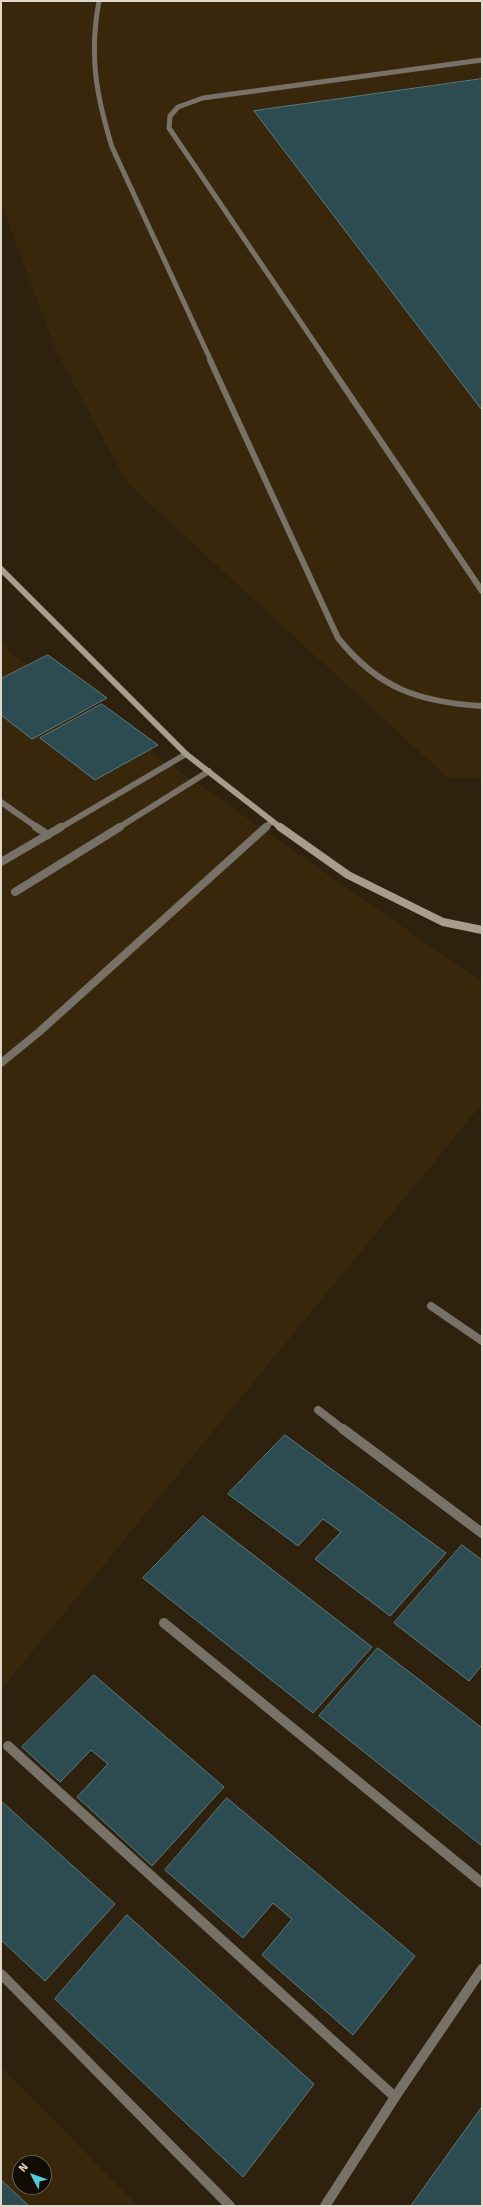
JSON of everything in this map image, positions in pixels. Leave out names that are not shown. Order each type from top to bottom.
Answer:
[{"type":"street","points":[[99,1],[95,16],[92,61],[98,103],[112,147],[338,638],[351,656],[368,671],[390,686],[420,697],[456,705],[482,706]]},
{"type":"street","points":[[482,60],[202,98],[177,108],[170,113],[167,121],[169,128],[482,591]]},
{"type":"street","points":[[1,570],[186,754],[272,821],[348,875],[443,922],[482,930]]},
{"type":"street","points":[[1,862],[186,754]]},
{"type":"street","points":[[15,892],[209,772]]},
{"type":"street","points":[[1,802],[48,835]]},
{"type":"street","points":[[1,1063],[40,1032],[272,821]]},
{"type":"street","points":[[431,1306],[482,1341]]},
{"type":"street","points":[[318,1410],[482,1533]]},
{"type":"street","points":[[164,1623],[482,1883]]},
{"type":"street","points":[[8,1746],[395,2097]]},
{"type":"street","points":[[325,2206],[395,2097],[482,1969]]},
{"type":"street","points":[[1,1974],[230,2206]]},
{"type":"shaded area","points":[[1,1],[482,1],[482,779],[447,777],[127,483],[56,351],[1,203]]},
{"type":"shaded area","points":[[1,638],[12,654],[482,982],[482,1104],[1,1690]]},
{"type":"shaded area","points":[[1,2067],[138,2206],[1,2206]]},
{"type":"building","points":[[482,79],[482,410],[254,111]]},
{"type":"building","points":[[48,655],[107,698],[32,739],[1,715],[1,679]]},
{"type":"building","points":[[102,704],[158,745],[95,780],[40,738]]},
{"type":"building","points":[[285,1435],[446,1553],[390,1616],[315,1559],[341,1532],[323,1519],[298,1546],[228,1494]]},
{"type":"building","points":[[203,1516],[372,1647],[313,1713],[143,1578]]},
{"type":"building","points":[[462,1545],[482,1560],[482,1665],[469,1681],[394,1623]]},
{"type":"building","points":[[378,1648],[482,1728],[482,1846],[319,1716]]},
{"type":"building","points":[[94,1675],[224,1787],[152,1866],[77,1797],[108,1764],[91,1750],[60,1782],[22,1747]]},
{"type":"building","points":[[227,1798],[415,1956],[353,2035],[262,1955],[292,1919],[273,1903],[243,1938],[165,1870]]},
{"type":"building","points":[[1,1801],[115,1904],[45,1981],[1,1940]]},
{"type":"building","points":[[127,1915],[314,2084],[243,2177],[55,1999]]},
{"type":"building","points":[[482,2107],[482,2206],[411,2206]]},
{"type":"building","points":[[1,2180],[12,2190],[12,2195],[17,2195],[29,2206],[1,2206]]}]
